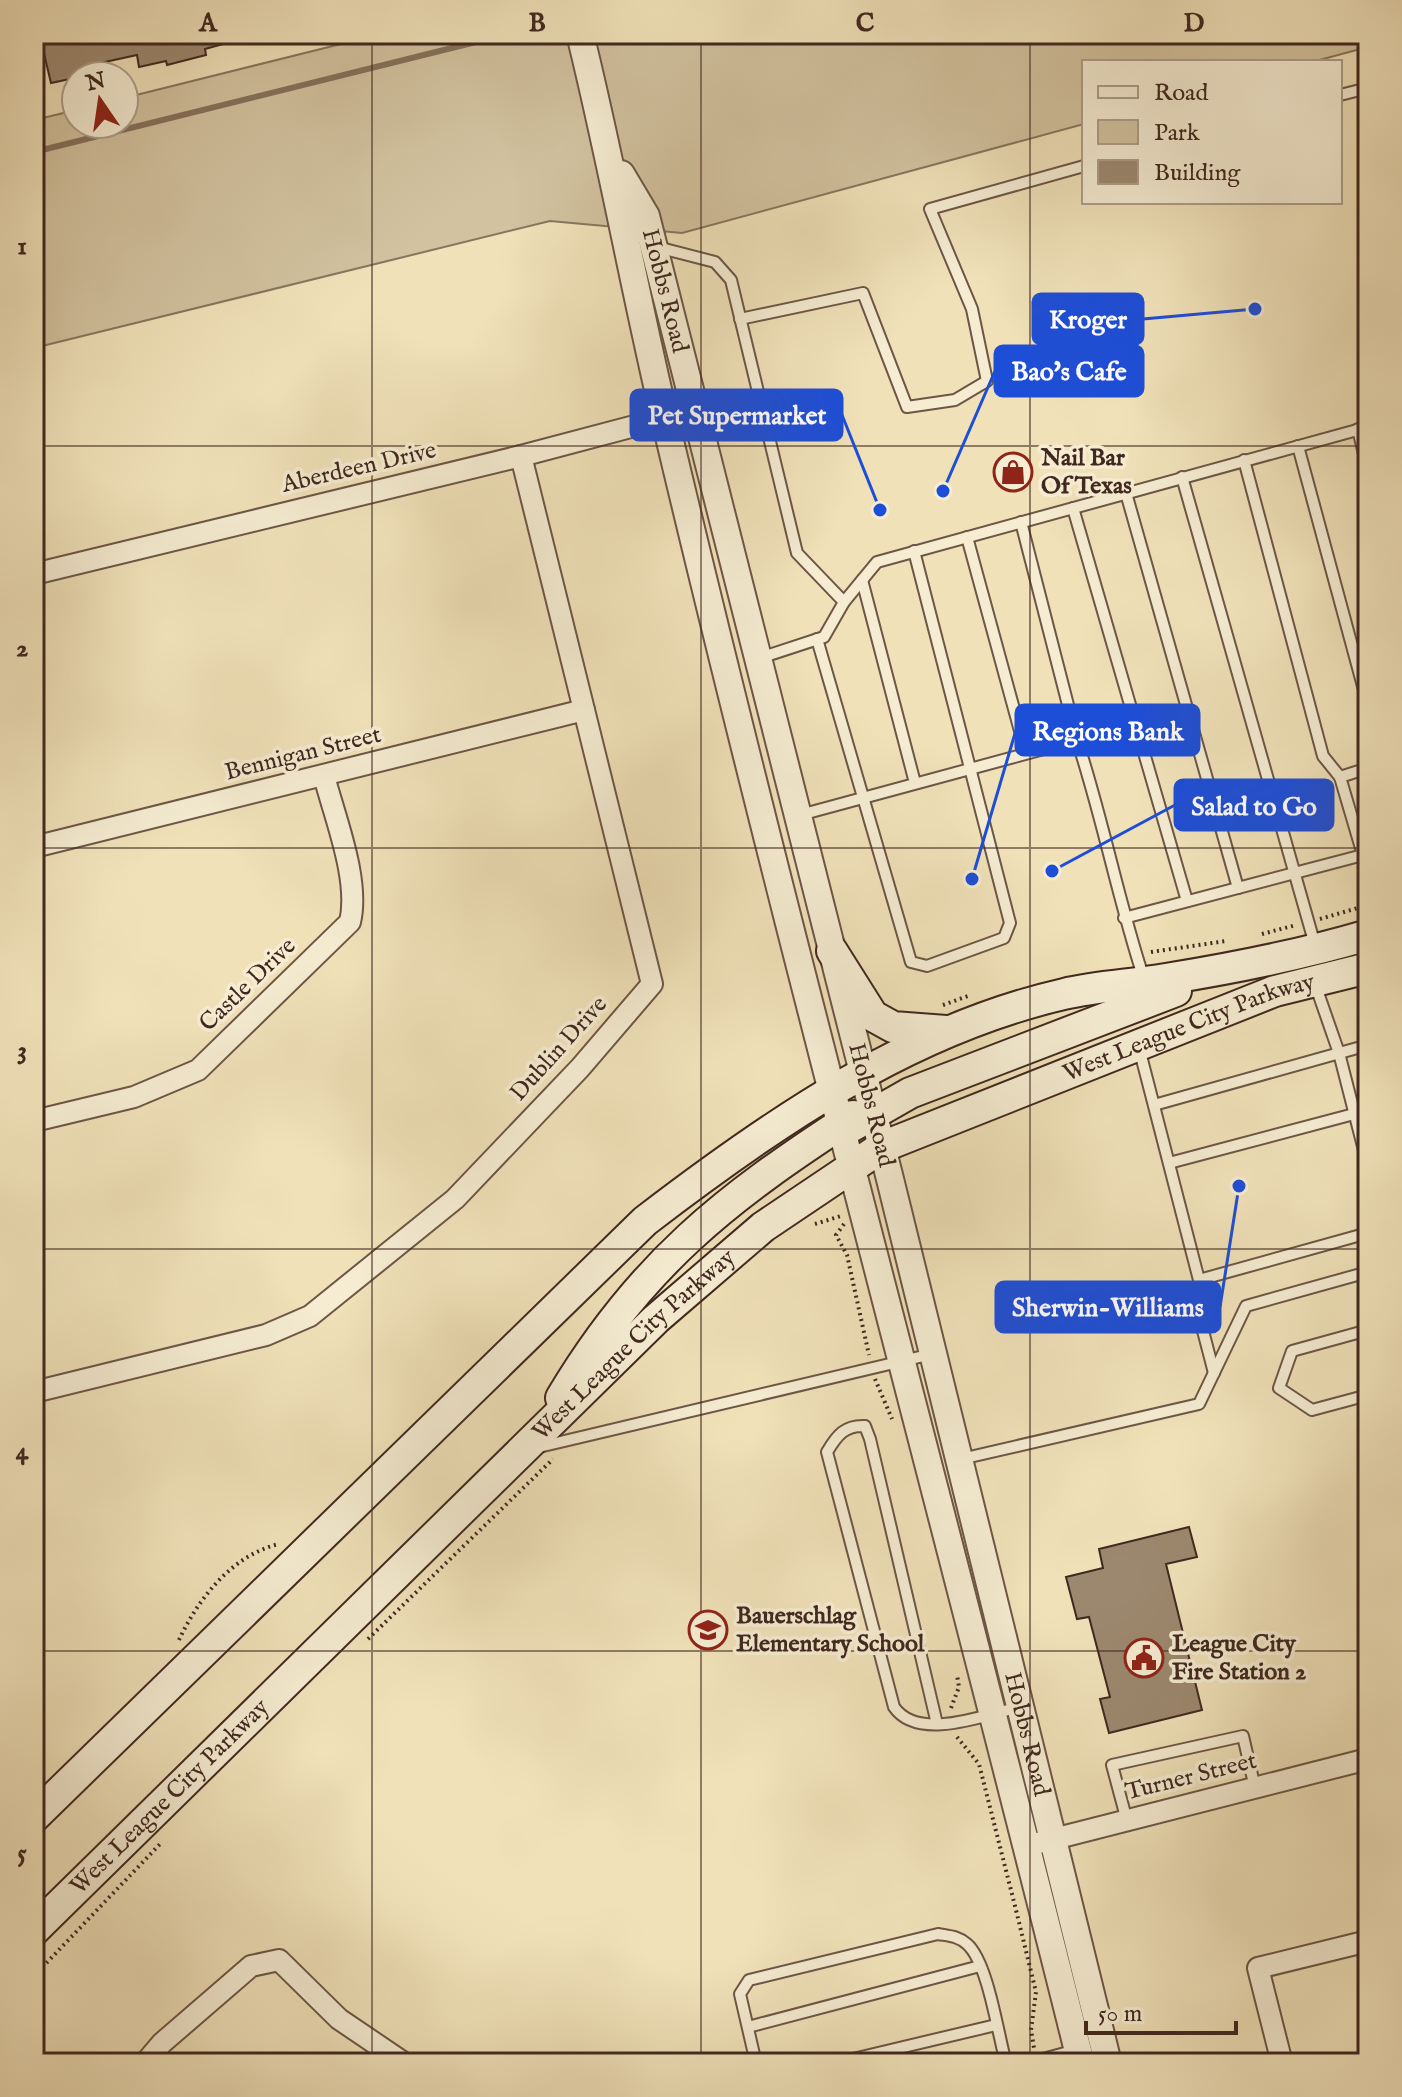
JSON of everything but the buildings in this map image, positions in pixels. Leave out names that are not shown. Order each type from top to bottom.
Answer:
[{"type":"main road","name":"West League City Parkway","points":[[34,1930],[656,1319],[763,1227],[882,1147],[1275,991],[1310,962],[1368,935]]},
{"type":"main road","points":[[832,951],[873,1016],[902,1029],[952,1031]]},
{"type":"main road","name":"West League City Parkway","points":[[34,1817],[645,1221],[744,1144],[863,1074],[952,1031],[996,1013],[1065,993],[1310,962],[1368,968]]},
{"type":"main road","points":[[527,1446],[588,1352],[664,1259],[734,1198],[872,1109],[1134,1006],[1310,962]]},
{"type":"street","name":"Hobbs Road","points":[[583,45],[611,156],[664,418],[849,1167],[992,1713],[1040,1843],[1108,2063]]},
{"type":"street","name":"Hobbs Road","points":[[611,156],[646,216],[933,1353],[1020,1707],[1040,1843],[1079,2056]]},
{"type":"street","name":"Aberdeen Drive","points":[[34,574],[521,456],[695,410]]},
{"type":"street","name":"Dublin Drive","points":[[34,1392],[266,1335],[310,1316],[455,1199],[580,1068],[652,984],[521,456]]},
{"type":"street","name":"Bennigan Street","points":[[34,847],[584,710]]},
{"type":"street","name":"Castle Drive","points":[[34,1121],[134,1097],[198,1070],[350,922],[354,905],[351,884],[324,776]]},
{"type":"street","name":"Turner Street","points":[[1040,1843],[1368,1759]]},
{"type":"street","points":[[1282,2063],[1258,1968],[1368,1941]]},
{"type":"street","points":[[145,2063],[162,2043],[251,1966],[279,1960],[339,2019],[404,2063]]},
{"type":"lane","points":[[1342,94],[1368,88]]},
{"type":"lane","points":[[740,319],[863,293],[907,407],[955,400],[987,381],[972,309],[930,209],[1082,167]]},
{"type":"lane","points":[[653,247],[715,262],[731,280],[797,553],[844,602]]},
{"type":"lane","points":[[758,659],[824,637],[844,602],[877,562],[1363,428],[1368,471]]},
{"type":"lane","points":[[1298,446],[1368,705]]},
{"type":"lane","points":[[1124,918],[1365,854],[1340,777],[1323,756],[1244,460]]},
{"type":"lane","points":[[1182,477],[1294,873],[1310,962],[1339,1053],[1368,1166]]},
{"type":"lane","points":[[1126,493],[1238,888]]},
{"type":"lane","points":[[1073,508],[1187,901]]},
{"type":"lane","points":[[1021,522],[1077,740],[1097,803],[1124,918],[1144,982]]},
{"type":"lane","points":[[967,537],[1026,753]]},
{"type":"lane","points":[[817,639],[908,955],[915,964],[927,966],[1004,938],[1010,930],[914,551]]},
{"type":"lane","points":[[862,580],[915,783]]},
{"type":"lane","points":[[798,815],[1077,740]]},
{"type":"lane","points":[[1340,777],[1368,768]]},
{"type":"lane","points":[[1154,1105],[1368,1045]]},
{"type":"lane","points":[[1138,1046],[1199,1280],[1196,1304],[1214,1373]]},
{"type":"lane","points":[[1169,1163],[1354,1114]]},
{"type":"lane","points":[[1199,1280],[1368,1233]]},
{"type":"lane","points":[[959,1459],[1199,1404],[1246,1306],[1368,1272]]},
{"type":"lane","points":[[1368,1330],[1292,1351],[1279,1388],[1312,1410],[1368,1395]]},
{"type":"lane","points":[[527,1446],[573,1439],[933,1353]]},
{"type":"lane","points":[[937,1724],[870,1439],[865,1426],[853,1426],[838,1434],[827,1452],[894,1707],[901,1717],[915,1724],[937,1724],[1020,1707]]},
{"type":"lane","points":[[1127,1821],[1112,1765],[1243,1736],[1255,1788]]},
{"type":"lane","points":[[756,2063],[740,1994],[749,1980],[938,1934],[956,1937],[970,1946],[980,1966],[1006,2063]]},
{"type":"lane","points":[[748,2027],[980,1966]]},
{"type":"lane","points":[[836,2063],[996,2025]]},
{"type":"lane","points":[[1033,2062],[1079,2056]]},
{"type":"path","points":[[806,1229],[841,1216],[845,1222],[836,1235],[847,1255],[877,1392],[893,1421]]},
{"type":"path","points":[[361,1645],[573,1439]]},
{"type":"path","points":[[956,1668],[959,1687],[951,1707],[957,1740],[979,1764],[1036,1992],[1031,2030],[1033,2062]]},
{"type":"path","points":[[34,1976],[164,1839]]},
{"type":"green space","points":[[381,34],[1368,34],[1368,47],[1319,60],[1082,60],[1082,125],[682,233],[550,221],[34,348],[34,120],[60,114],[60,140],[140,140],[140,94]]},
{"type":"waterway","points":[[34,152],[508,34]]},
{"type":"place","name":"Kroger","points":[[1255,309]]},
{"type":"place","name":"Nail Bar Of Texas","points":[[1013,472]]},
{"type":"place","name":"Bao's Cafe","points":[[943,491]]},
{"type":"place","name":"Pet Supermarket","points":[[880,510]]},
{"type":"place","name":"Salad to Go","points":[[1052,871]]},
{"type":"place","name":"Regions Bank","points":[[972,879]]},
{"type":"place","name":"Sherwin-Williams","points":[[1239,1186]]},
{"type":"place","name":"Bauerschlag Elementary School","points":[[708,1630]]},
{"type":"place","name":"League City Fire Station 2","points":[[1144,1658]]}]
